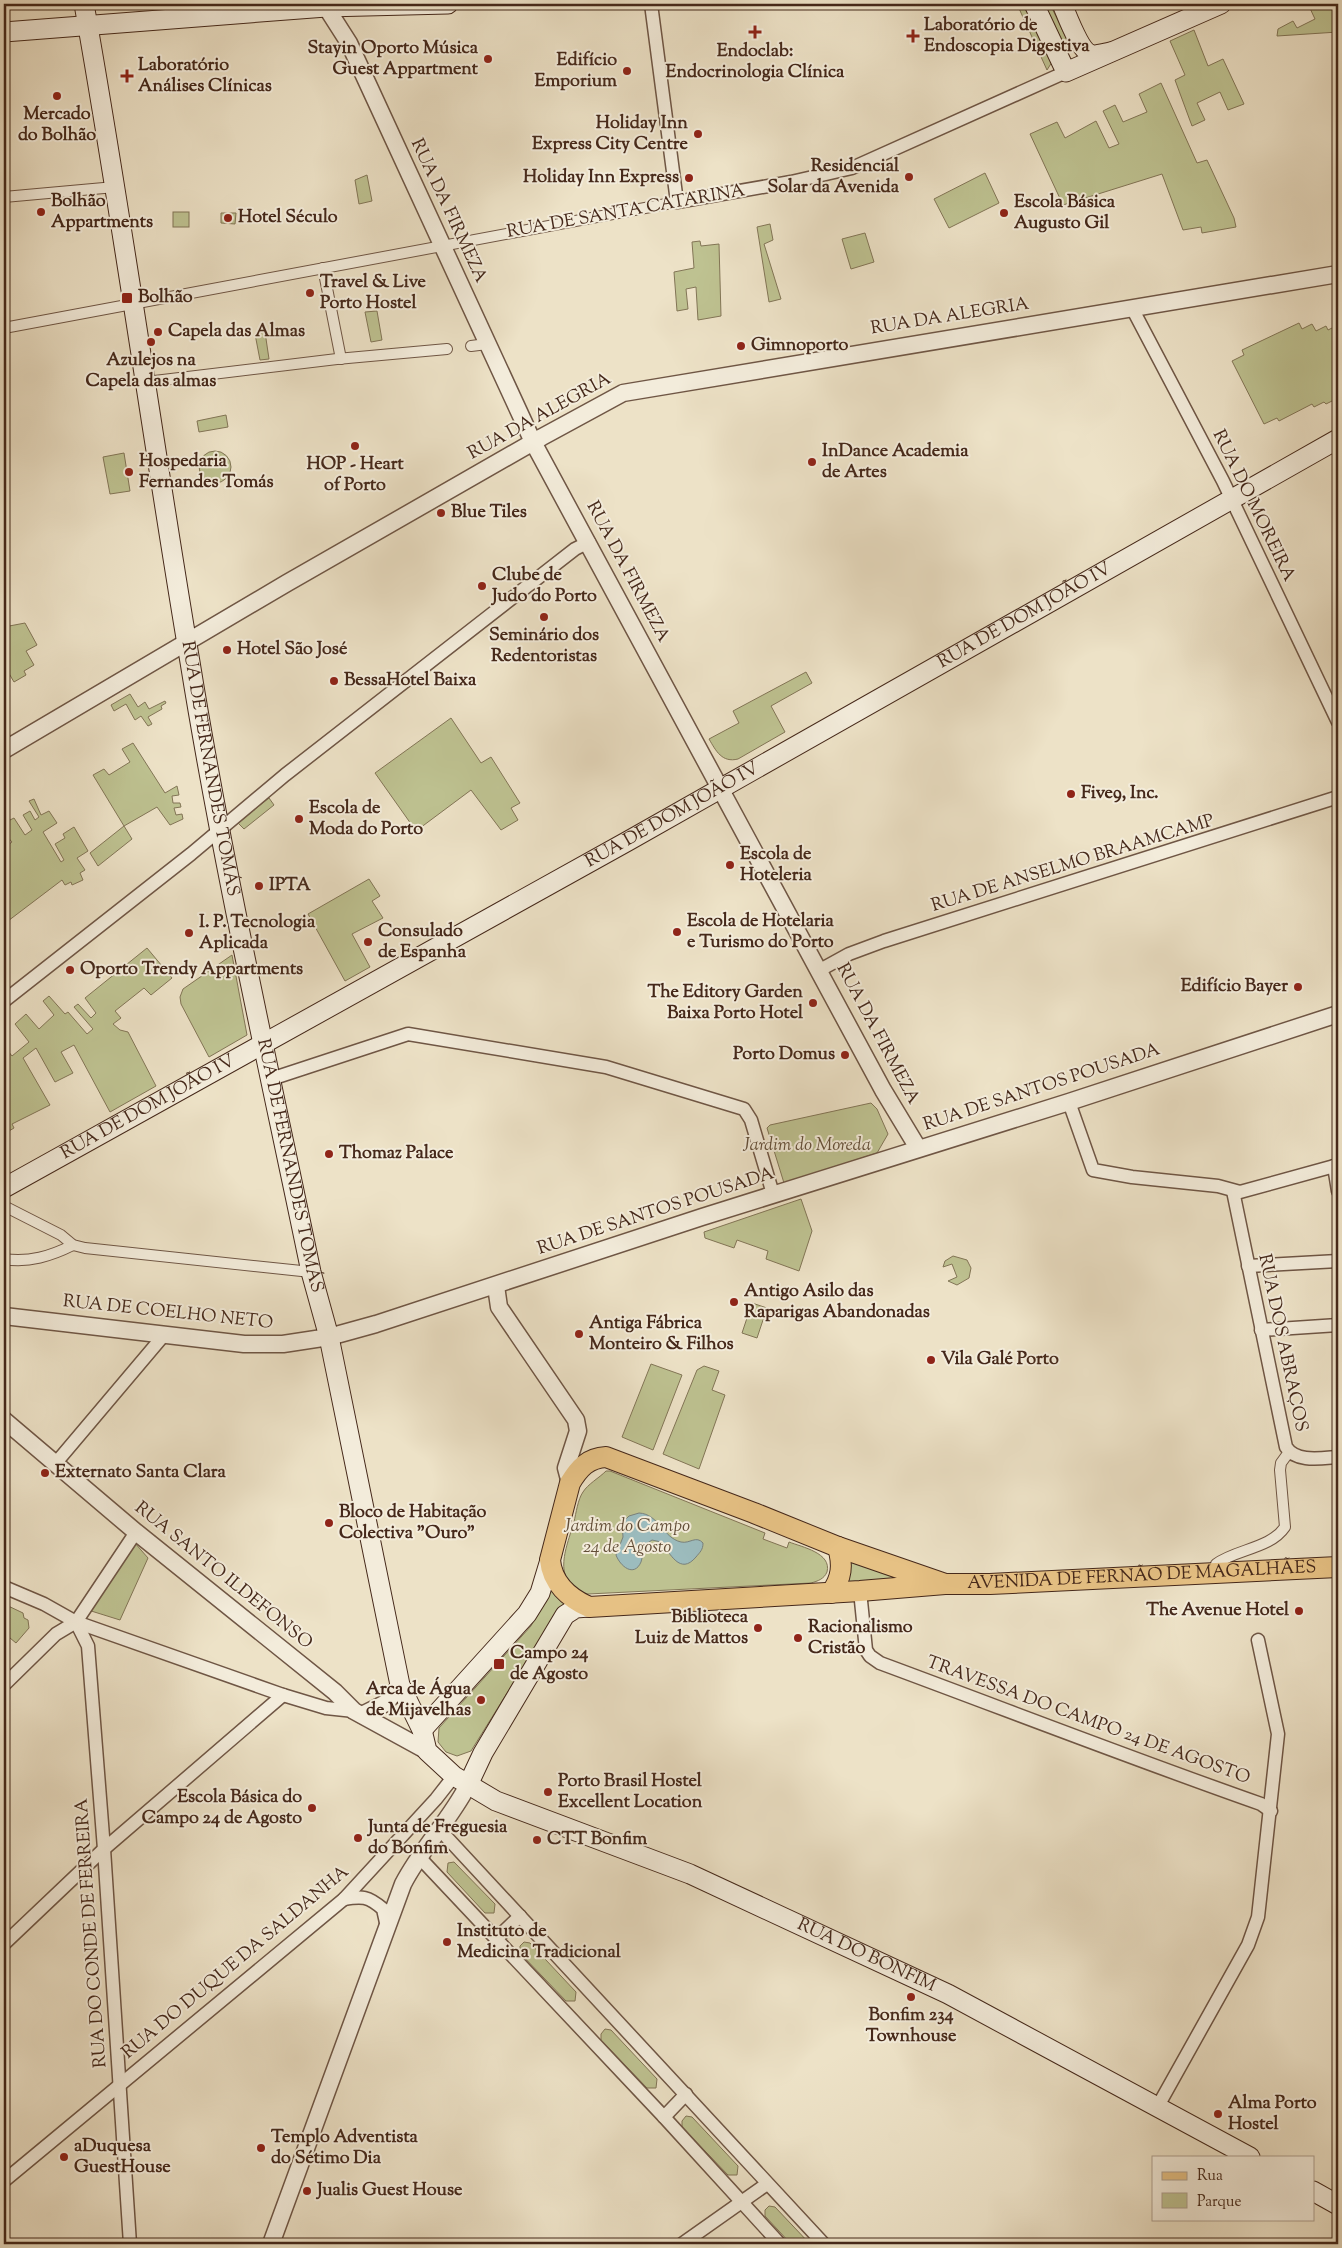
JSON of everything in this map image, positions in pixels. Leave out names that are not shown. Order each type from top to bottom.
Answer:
[{"type":"main road","name":"RUA DE FERNANDES TOMÁS","points":[[84,4],[115,187],[186,642],[221,829],[311,1272],[329,1337],[400,1685],[422,1730]]},
{"type":"main road","points":[[4,32],[325,6],[448,4]]},
{"type":"main road","points":[[1034,4],[1066,72]]},
{"type":"main road","points":[[1062,4],[1081,45],[1087,52],[1094,55],[1113,52]]},
{"type":"main road","name":"RUA DE SANTA CATARINA","points":[[1066,72],[1221,4]]},
{"type":"main road","name":"RUA DE DOM JOÃO IV","points":[[4,1188],[721,789],[1338,439]]},
{"type":"main road","points":[[606,1457],[838,1548],[842,1567],[836,1586],[831,1593],[576,1608],[565,1615],[483,1753],[461,1780],[426,1751],[422,1730],[527,1614],[540,1593],[570,1483],[586,1463],[606,1457]]},
{"type":"main road","name":"AVENIDA DE FERNÃO DE MAGALHÃES","points":[[838,1548],[945,1584]]},
{"type":"main road","points":[[550,1560],[552,1572],[562,1588],[576,1600],[589,1607]]},
{"type":"main road","name":"AVENIDA DE FERNÃO DE MAGALHÃES","points":[[831,1593],[945,1584],[990,1584],[1338,1567]]},
{"type":"main road","name":"RUA DO BONFIM","points":[[461,1780],[496,1801],[690,1874],[948,1994],[1248,2156]]},
{"type":"main road","points":[[1314,2192],[1338,2205]]},
{"type":"street","points":[[651,4],[677,202]]},
{"type":"street","name":"RUA DA FIRMEZA","points":[[325,6],[349,43],[441,246],[479,345],[589,542],[883,1090],[918,1148]]},
{"type":"street","name":"RUA DE SANTA CATARINA","points":[[4,328],[791,182],[852,168],[1066,72]]},
{"type":"street","points":[[4,197],[115,187]]},
{"type":"street","points":[[324,268],[341,359]]},
{"type":"street","name":"RUA DA ALEGRIA","points":[[4,750],[186,642],[623,393],[1338,274]]},
{"type":"street","name":"RUA DO MOREIRA","points":[[1132,308],[1232,499],[1338,722]]},
{"type":"street","points":[[146,382],[341,359],[447,349]]},
{"type":"street","points":[[4,1001],[381,700],[575,550],[589,542]]},
{"type":"street","name":"RUA DE ANSELMO BRAAMCAMP","points":[[820,970],[849,954],[884,941],[1338,797]]},
{"type":"street","name":"RUA DE SANTOS POUSADA","points":[[329,1337],[496,1286],[774,1194],[1069,1102],[1338,1014]]},
{"type":"street","points":[[271,1079],[408,1034],[606,1067],[744,1109],[751,1120],[774,1194]]},
{"type":"street","points":[[1069,1102],[1093,1170],[1132,1177],[1218,1186],[1232,1192],[1248,1192],[1336,1165],[1338,1191]]},
{"type":"street","name":"RUA DOS ABRAÇOS","points":[[1232,1192],[1284,1441],[1289,1452],[1307,1457],[1338,1457]]},
{"type":"street","points":[[4,1206],[61,1235],[73,1245]]},
{"type":"street","points":[[4,1259],[30,1260],[57,1253],[73,1245],[311,1272]]},
{"type":"street","points":[[1248,1266],[1338,1261]]},
{"type":"street","points":[[496,1286],[499,1307],[576,1420],[578,1431],[566,1468],[570,1483]]},
{"type":"street","name":"RUA DE COELHO NETO","points":[[4,1316],[244,1344],[273,1344],[329,1337]]},
{"type":"street","points":[[1261,1330],[1338,1325]]},
{"type":"street","points":[[55,1464],[164,1335]]},
{"type":"street","name":"RUA SANTO ILDEFONSO","points":[[4,1420],[136,1532],[335,1692],[358,1713],[426,1751]]},
{"type":"street","points":[[1215,1573],[1216,1564],[1223,1559],[1268,1541],[1281,1533],[1285,1527],[1280,1470],[1281,1463],[1289,1452]]},
{"type":"street","points":[[4,1685],[56,1634],[76,1622],[136,1532]]},
{"type":"street","points":[[4,1587],[44,1604],[76,1622],[326,1708],[358,1713],[386,1703],[400,1685]]},
{"type":"street","name":"TRAVESSA DO CAMPO 24 DE AGOSTO","points":[[860,1592],[866,1650],[870,1656],[880,1663],[1086,1739],[1163,1770],[1261,1804],[1271,1811]]},
{"type":"street","name":"RUA DO CONDE DE FERREIRA","points":[[76,1622],[88,1646],[104,1849],[130,2244]]},
{"type":"street","points":[[1158,2106],[1252,1935],[1260,1899],[1278,1734],[1258,1640]]},
{"type":"street","points":[[4,1944],[104,1849],[284,1695]]},
{"type":"street","points":[[271,2244],[403,1884],[411,1869],[440,1830],[461,1780]]},
{"type":"street","name":"RUA DO DUQUE DA SALDANHA","points":[[4,2181],[344,1899],[436,1799],[461,1780]]},
{"type":"street","points":[[440,1830],[824,2244]]},
{"type":"street","points":[[420,1858],[664,2117],[780,2244]]},
{"type":"street","points":[[344,1899],[365,1897],[375,1902],[383,1909],[387,1927]]},
{"type":"street","points":[[496,1939],[520,1916]]},
{"type":"street","points":[[664,2117],[686,2094]]},
{"type":"street","points":[[682,2244],[767,2184]]},
{"type":"green space","points":[[1017,4],[1025,4],[1052,62],[1047,70]]},
{"type":"green space","points":[[1043,4],[1050,4],[1069,44],[1070,52],[1063,47]]},
{"type":"green space","points":[[1308,4],[1338,4],[1338,32],[1277,36],[1278,29],[1293,21],[1297,28],[1315,19]]},
{"type":"green space","points":[[1194,30],[1208,66],[1223,59],[1244,104],[1228,110],[1220,92],[1197,103],[1205,120],[1192,126],[1175,80],[1185,75],[1170,41]]},
{"type":"green space","points":[[1161,83],[1197,163],[1207,160],[1234,218],[1236,227],[1202,233],[1201,227],[1183,230],[1162,174],[1063,205],[1030,134],[1057,122],[1065,138],[1096,121],[1109,148],[1119,144],[1103,111],[1115,105],[1123,122],[1147,112],[1139,94]]},
{"type":"green space","points":[[985,173],[999,203],[949,228],[934,199]]},
{"type":"green space","points":[[367,175],[372,201],[359,204],[355,180]]},
{"type":"green space","points":[[173,212],[189,212],[189,227],[173,227]]},
{"type":"green space","points":[[221,213],[236,213],[235,224],[221,223]]},
{"type":"green space","points":[[770,224],[773,240],[764,244],[781,299],[769,302],[757,227]]},
{"type":"green space","points":[[865,233],[874,262],[851,269],[842,239]]},
{"type":"green space","points":[[700,241],[701,246],[719,244],[721,316],[698,320],[696,287],[686,289],[688,309],[677,311],[674,272],[694,268],[692,242]]},
{"type":"green space","points":[[377,311],[382,340],[371,342],[365,312]]},
{"type":"green space","points":[[1299,323],[1302,329],[1312,324],[1316,331],[1326,326],[1328,330],[1338,325],[1338,368],[1334,370],[1338,379],[1338,398],[1314,407],[1312,404],[1279,421],[1277,418],[1264,424],[1232,361],[1244,355],[1242,350]]},
{"type":"green space","points":[[265,332],[269,359],[260,360],[255,334]]},
{"type":"green space","points":[[226,415],[228,427],[199,432],[197,421]]},
{"type":"green space","points":[[215,451],[221,452],[226,456],[230,461],[230,473],[226,478],[221,482],[215,483],[209,482],[204,478],[200,473],[199,467],[200,461],[204,456],[209,452]]},
{"type":"green space","points":[[124,453],[130,491],[110,494],[103,457]]},
{"type":"green space","points":[[25,623],[37,645],[26,651],[34,665],[24,671],[26,675],[14,682],[4,665],[4,627]]},
{"type":"green space","points":[[806,672],[812,683],[771,706],[785,732],[738,759],[732,760],[720,755],[709,739],[739,723],[733,711]]},
{"type":"green space","points":[[130,694],[138,707],[145,702],[149,709],[165,701],[166,703],[161,706],[162,709],[148,717],[152,724],[148,726],[141,716],[135,720],[126,704],[114,711],[111,705]]},
{"type":"green space","points":[[451,718],[481,763],[491,757],[520,803],[511,808],[518,820],[501,830],[471,790],[416,831],[375,773]]},
{"type":"green space","points":[[133,743],[165,793],[177,786],[179,795],[172,796],[173,803],[180,803],[181,807],[174,808],[176,815],[182,814],[183,819],[170,825],[157,807],[124,826],[93,775],[104,769],[109,775],[130,762],[122,749]]},
{"type":"green space","points":[[269,798],[274,805],[244,829],[238,823]]},
{"type":"green space","points":[[34,799],[41,815],[49,811],[57,823],[43,832],[61,862],[64,860],[55,844],[65,838],[63,834],[74,827],[88,851],[77,858],[85,870],[80,873],[83,880],[72,885],[71,882],[65,885],[62,880],[4,924],[4,848],[12,842],[4,833],[4,809],[10,820],[14,818],[25,835],[32,830],[23,815],[30,811],[35,820],[39,817],[29,801]]},
{"type":"green space","points":[[124,826],[132,839],[98,866],[90,853]]},
{"type":"green space","points":[[369,879],[380,896],[372,901],[383,918],[352,934],[370,967],[345,981],[308,914]]},
{"type":"green space","points":[[147,948],[172,978],[151,995],[144,988],[115,1011],[121,1018],[113,1024],[120,1030],[128,1032],[156,1086],[110,1112],[74,1045],[61,1052],[73,1073],[55,1082],[36,1048],[23,1058],[50,1105],[12,1124],[14,1128],[4,1134],[4,1046],[12,1056],[29,1042],[15,1024],[26,1014],[39,1029],[54,1015],[43,1001],[49,996],[65,1014],[68,1012],[87,1034],[93,1029],[74,1007],[78,1004],[91,1018],[96,1013],[85,998]]},
{"type":"green space","points":[[232,955],[247,1035],[209,1057],[181,1004],[180,997],[183,989]]},
{"type":"green space","name":"Jardim do Moreda","points":[[871,1103],[877,1109],[888,1134],[877,1153],[784,1183],[767,1128],[770,1125]]},
{"type":"green space","points":[[801,1199],[812,1231],[799,1271],[766,1259],[768,1251],[737,1240],[734,1248],[705,1238],[704,1232]]},
{"type":"green space","points":[[953,1256],[967,1260],[971,1268],[969,1278],[957,1285],[948,1281],[957,1277],[952,1264],[943,1267],[945,1261]]},
{"type":"green space","points":[[752,1303],[767,1308],[757,1338],[742,1333]]},
{"type":"green space","points":[[651,1364],[682,1375],[653,1450],[622,1437]]},
{"type":"green space","points":[[704,1366],[719,1371],[712,1390],[725,1395],[699,1469],[663,1454],[697,1370]]},
{"type":"green space","name":"Jardim do Campo 24 de Agosto","points":[[606,1471],[765,1533],[763,1539],[787,1548],[789,1542],[815,1552],[825,1560],[827,1572],[822,1578],[811,1583],[588,1594],[576,1589],[569,1582],[565,1574],[564,1564],[567,1543],[581,1495],[588,1486]]},
{"type":"green space","points":[[134,1542],[148,1558],[120,1620],[88,1610]]},
{"type":"green space","points":[[849,1559],[925,1581],[844,1585]]},
{"type":"green space","points":[[552,1585],[567,1601],[545,1632],[471,1751],[457,1756],[446,1752],[438,1742],[439,1728],[531,1626]]},
{"type":"green space","points":[[4,1604],[23,1613],[24,1618],[28,1620],[29,1628],[16,1643],[4,1633]]},
{"type":"green space","points":[[454,1862],[495,1904],[494,1913],[485,1913],[447,1872],[448,1863]]},
{"type":"green space","points":[[524,1942],[530,1943],[576,1992],[575,2001],[566,2001],[520,1953],[520,1946]]},
{"type":"green space","points":[[605,2029],[611,2030],[657,2079],[656,2088],[647,2088],[601,2040],[601,2034]]},
{"type":"green space","points":[[686,2116],[692,2117],[738,2166],[737,2175],[728,2175],[682,2127],[682,2121]]},
{"type":"green space","points":[[769,2206],[775,2207],[810,2244],[791,2244],[765,2216],[765,2210]]},
{"type":"water","points":[[639,1513],[651,1517],[675,1540],[681,1542],[700,1541],[703,1543],[701,1551],[690,1562],[680,1564],[661,1542],[652,1540],[643,1546],[642,1560],[638,1567],[631,1570],[627,1569],[616,1555],[623,1537],[622,1523],[629,1516]]},
{"type":"place","name":"Endoclab: Endocrinologia Clínica","points":[[755,32]]},
{"type":"place","name":"Laboratório de Endoscopia Digestiva","points":[[913,36]]},
{"type":"place","name":"Stayin Oporto Música Guest Appartment","points":[[488,59]]},
{"type":"place","name":"Edifício Emporium","points":[[627,71]]},
{"type":"place","name":"Laboratório Análises Clínicas","points":[[127,76]]},
{"type":"place","name":"Mercado do Bolhão","points":[[57,96]]},
{"type":"place","name":"Holiday Inn Express City Centre","points":[[698,134]]},
{"type":"place","name":"Residencial Solar da Avenida","points":[[909,177]]},
{"type":"place","name":"Holiday Inn Express","points":[[689,178]]},
{"type":"place","name":"Bolhão Appartments","points":[[41,212]]},
{"type":"place","name":"Escola Básica Augusto Gil","points":[[1004,213]]},
{"type":"place","name":"Hotel Século","points":[[228,218]]},
{"type":"place","name":"Travel & Live Porto Hostel","points":[[310,293]]},
{"type":"place","name":"Bolhão","points":[[127,298]]},
{"type":"place","name":"Capela das Almas","points":[[158,332]]},
{"type":"place","name":"Azulejos na Capela das almas","points":[[151,342]]},
{"type":"place","name":"Gimnoporto","points":[[741,346]]},
{"type":"place","name":"HOP - Heart of Porto","points":[[355,446]]},
{"type":"place","name":"InDance Academia de Artes","points":[[812,462]]},
{"type":"place","name":"Hospedaria Fernandes Tomás","points":[[129,472]]},
{"type":"place","name":"Blue Tiles","points":[[441,513]]},
{"type":"place","name":"Clube de Judo do Porto","points":[[482,586]]},
{"type":"place","name":"Seminário dos Redentoristas","points":[[544,617]]},
{"type":"place","name":"Hotel São José","points":[[227,650]]},
{"type":"place","name":"BessaHotel Baixa","points":[[334,681]]},
{"type":"place","name":"Five9, Inc.","points":[[1071,794]]},
{"type":"place","name":"Escola de Moda do Porto","points":[[299,819]]},
{"type":"place","name":"Escola de Hoteleria","points":[[730,865]]},
{"type":"place","name":"IPTA","points":[[259,886]]},
{"type":"place","name":"Escola de Hotelaria e Turismo do Porto","points":[[677,932]]},
{"type":"place","name":"I. P. Tecnologia Aplicada","points":[[189,933]]},
{"type":"place","name":"Consulado de Espanha","points":[[368,942]]},
{"type":"place","name":"Oporto Trendy Appartments","points":[[70,970]]},
{"type":"place","name":"Edifício Bayer","points":[[1298,987]]},
{"type":"place","name":"The Editory Garden Baixa Porto Hotel","points":[[813,1003]]},
{"type":"place","name":"Porto Domus","points":[[845,1055]]},
{"type":"place","name":"Thomaz Palace","points":[[329,1154]]},
{"type":"place","name":"Antigo Asilo das Raparigas Abandonadas","points":[[734,1302]]},
{"type":"place","name":"Antiga Fábrica Monteiro & Filhos","points":[[579,1334]]},
{"type":"place","name":"Vila Galé Porto","points":[[931,1360]]},
{"type":"place","name":"Externato Santa Clara","points":[[45,1473]]},
{"type":"place","name":"Bloco de Habitação Colectiva \"Ouro\"","points":[[329,1523]]},
{"type":"place","name":"The Avenue Hotel","points":[[1299,1611]]},
{"type":"place","name":"Biblioteca Luiz de Mattos","points":[[758,1628]]},
{"type":"place","name":"Racionalismo Cristão","points":[[798,1638]]},
{"type":"place","name":"Campo 24 de Agosto","points":[[499,1664]]},
{"type":"place","name":"Arca de Água de Mijavelhas","points":[[481,1700]]},
{"type":"place","name":"Porto Brasil Hostel Excellent Location","points":[[548,1792]]},
{"type":"place","name":"Escola Básica do Campo 24 de Agosto","points":[[312,1808]]},
{"type":"place","name":"Junta de Freguesia do Bonfim","points":[[358,1838]]},
{"type":"place","name":"CTT Bonfim","points":[[537,1840]]},
{"type":"place","name":"Instituto de Medicina Tradicional","points":[[447,1942]]},
{"type":"place","name":"Bonfim 234 Townhouse","points":[[911,1997]]},
{"type":"place","name":"Alma Porto Hostel","points":[[1218,2114]]},
{"type":"place","name":"Templo Adventista do Sétimo Dia","points":[[261,2148]]},
{"type":"place","name":"aDuquesa GuestHouse","points":[[64,2157]]},
{"type":"place","name":"Jualis Guest House","points":[[307,2191]]}]
